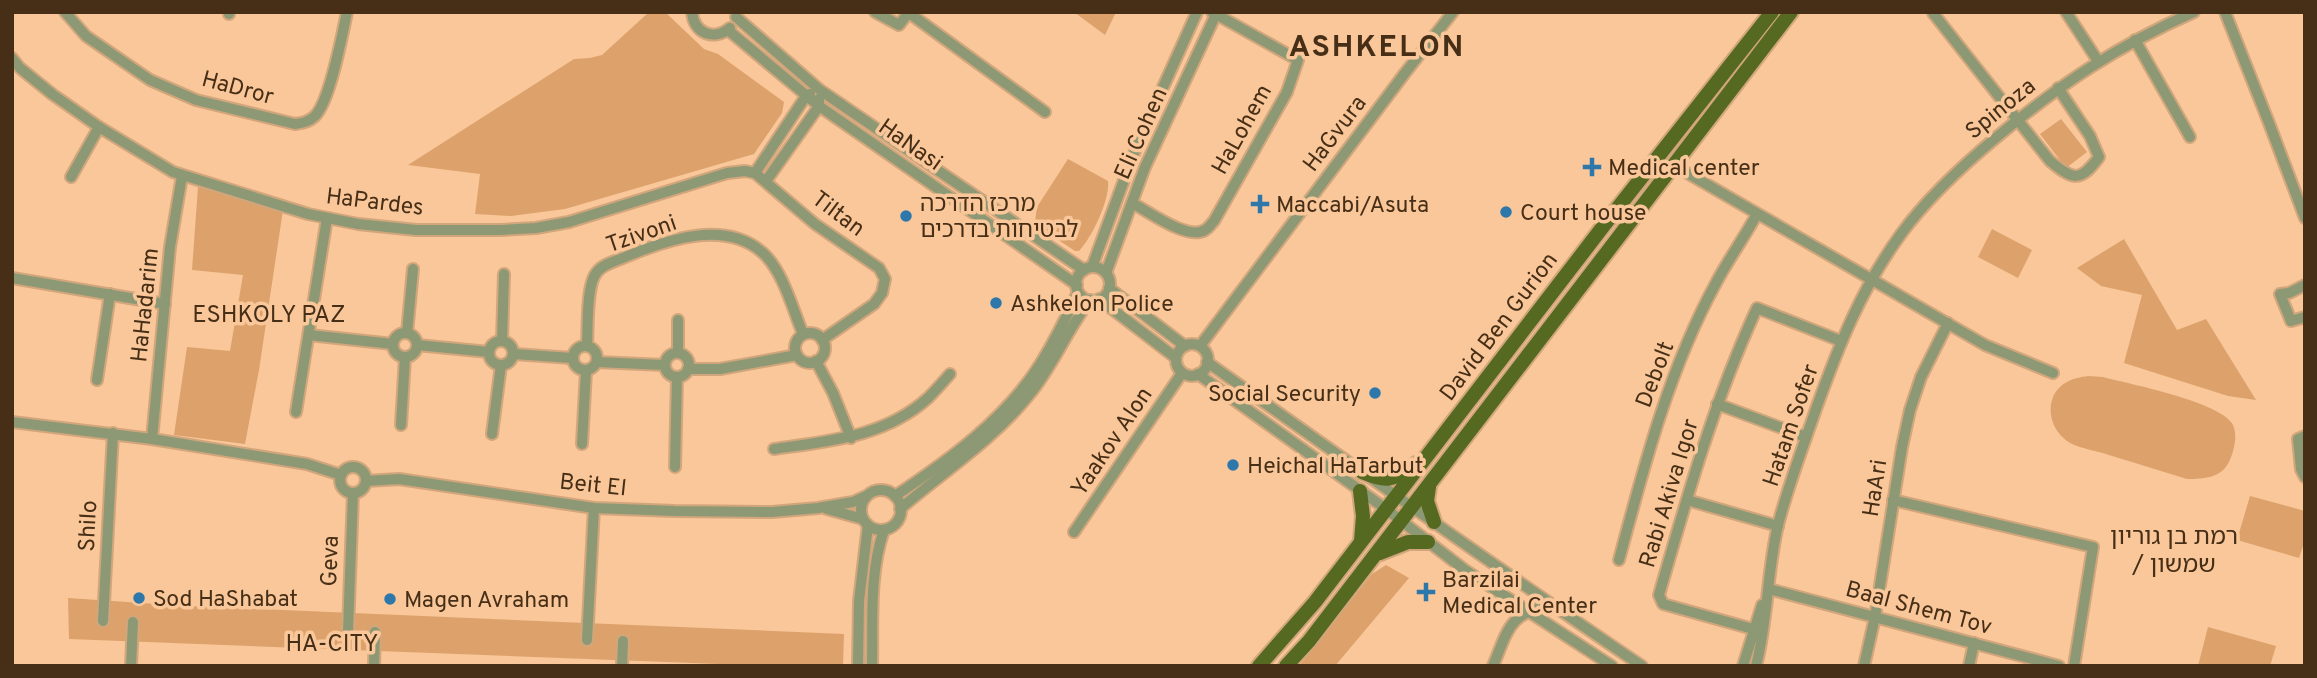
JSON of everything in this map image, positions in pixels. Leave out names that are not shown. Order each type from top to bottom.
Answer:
[{"type":"main road","name":"David Ben Gurion","points":[[1259,666],[1315,602],[1605,224],[1772,12]]},
{"type":"main road","name":"David Ben Gurion","points":[[1286,666],[1309,641],[1376,555],[1791,12]]},
{"type":"main road","points":[[1362,472],[1388,480],[1426,457]]},
{"type":"main road","points":[[1429,485],[1427,501],[1434,522]]},
{"type":"main road","points":[[1360,491],[1363,516],[1361,541]]},
{"type":"main road","points":[[1376,555],[1394,545],[1428,542]]},
{"type":"street","name":"HaDror","points":[[65,12],[86,36],[150,80],[197,100],[295,124],[308,122],[317,115],[327,90],[347,12]]},
{"type":"street","points":[[692,12],[693,21],[702,32],[715,35],[728,30],[736,15]]},
{"type":"street","points":[[875,12],[899,25],[909,12],[1045,112]]},
{"type":"street","name":"Eli Cohen","points":[[1088,269],[1137,145],[1197,12]]},
{"type":"street","name":"HaGvura","points":[[1200,346],[1453,12]]},
{"type":"street","points":[[2066,12],[2098,61]]},
{"type":"street","name":"Spinoza","points":[[1871,281],[1902,233],[1936,193],[2016,121],[2057,88],[2098,61],[2181,15],[2194,12]]},
{"type":"street","points":[[2225,12],[2305,218]]},
{"type":"street","name":"Eli Cohen","points":[[1106,273],[1145,167],[1215,13]]},
{"type":"street","name":"HaLohem","points":[[1132,202],[1182,230],[1194,233],[1205,231],[1287,92],[1298,60],[1215,13]]},
{"type":"street","points":[[1933,13],[2050,161],[2066,174],[2077,176],[2088,172],[2099,157],[2090,136],[2057,88]]},
{"type":"street","name":"HaNasi","points":[[736,15],[820,90],[1088,269]]},
{"type":"street","name":"HaNasi","points":[[728,30],[819,106],[1077,288]]},
{"type":"street","points":[[2135,40],[2190,137]]},
{"type":"street","name":"HaPardes","points":[[12,58],[52,94],[99,127],[182,176],[327,218],[358,224],[416,230],[536,228],[569,222],[727,173],[755,173]]},
{"type":"street","points":[[12,78],[20,68]]},
{"type":"street","points":[[820,90],[819,106],[766,181],[755,173],[806,96],[820,90]]},
{"type":"street","points":[[71,177],[99,127]]},
{"type":"street","points":[[1675,166],[1985,345],[2053,373]]},
{"type":"street","name":"HaHadarim","points":[[152,439],[175,212],[182,176]]},
{"type":"street","name":"Tiltan","points":[[766,181],[815,224],[879,268],[885,279],[882,293],[874,304],[822,340]]},
{"type":"street","name":"Debolt","points":[[1619,560],[1652,438],[1684,351],[1716,283],[1757,215]]},
{"type":"street","points":[[296,412],[327,218]]},
{"type":"street","name":"Tzivoni","points":[[587,346],[592,282],[597,271],[657,244],[702,235],[727,236],[747,241],[764,253],[777,270],[803,334]]},
{"type":"street","points":[[407,332],[412,269]]},
{"type":"street","points":[[895,496],[966,444],[1013,400],[1040,363],[1077,288],[1080,274],[1088,269],[1102,270],[1110,280],[1110,288]]},
{"type":"street","points":[[502,341],[504,274]]},
{"type":"street","points":[[13,281],[165,304]]},
{"type":"street","name":"Hatam Sofer","points":[[1756,666],[1763,641],[1778,526],[1806,437],[1841,341],[1871,281]]},
{"type":"street","points":[[2305,285],[2280,295],[2291,321],[2305,317]]},
{"type":"street","points":[[1077,288],[1176,358]]},
{"type":"street","points":[[1110,288],[1185,346]]},
{"type":"street","points":[[900,509],[1013,413],[1039,381],[1079,315],[1110,288]]},
{"type":"street","points":[[97,380],[110,294]]},
{"type":"street","name":"Rabi Akiva Igor","points":[[1753,629],[1663,604],[1659,595],[1686,500],[1717,404],[1757,308],[1841,341]]},
{"type":"street","points":[[678,320],[678,352]]},
{"type":"street","name":"HaAri","points":[[1864,666],[1875,617],[1910,411],[1921,377],[1948,323]]},
{"type":"street","points":[[407,332],[413,335],[417,345],[415,352],[405,357],[398,354],[393,344],[396,337],[407,332]]},
{"type":"street","points":[[803,334],[816,334],[822,340],[823,354],[816,361],[807,362],[797,355],[795,345],[803,334]]},
{"type":"street","points":[[309,335],[393,344]]},
{"type":"street","points":[[489,352],[495,342],[502,341],[509,344],[514,354]]},
{"type":"street","points":[[1195,344],[1200,346],[1205,352],[1207,362],[1203,371],[1192,376],[1182,373],[1176,364],[1181,348],[1195,344]]},
{"type":"street","points":[[417,345],[489,352]]},
{"type":"street","points":[[572,358],[577,348],[587,346],[594,350],[597,362]]},
{"type":"street","points":[[489,352],[494,363],[501,365],[508,363],[514,354]]},
{"type":"street","points":[[678,352],[687,358],[688,369],[684,375],[677,377],[667,372],[664,365],[668,356],[678,352]]},
{"type":"street","points":[[514,354],[572,358]]},
{"type":"street","points":[[688,369],[720,369],[797,355]]},
{"type":"street","points":[[401,425],[405,357]]},
{"type":"street","points":[[572,358],[578,368],[586,370],[597,362]]},
{"type":"street","points":[[816,361],[852,438]]},
{"type":"street","points":[[597,362],[664,365]]},
{"type":"street","points":[[1207,362],[1642,666]]},
{"type":"street","points":[[492,434],[501,365]]},
{"type":"street","points":[[582,444],[586,370]]},
{"type":"street","name":"Yaakov Alon","points":[[1074,532],[1182,373]]},
{"type":"street","points":[[774,449],[852,438],[878,429],[908,413],[950,374]]},
{"type":"street","points":[[1198,374],[1428,542],[1612,666]]},
{"type":"street","points":[[675,467],[677,377]]},
{"type":"street","points":[[1717,404],[1806,437]]},
{"type":"street","points":[[12,422],[152,439],[307,464],[341,475]]},
{"type":"street","name":"Shilo","points":[[103,621],[113,433]]},
{"type":"street","points":[[2305,436],[2298,439],[2301,469],[2305,477]]},
{"type":"street","points":[[356,467],[364,472],[366,481],[360,491],[353,493],[342,487],[341,475],[348,468],[356,467]]},
{"type":"street","name":"Beit El","points":[[366,481],[399,479],[594,508],[772,512],[818,508],[853,502],[866,496]]},
{"type":"street","points":[[858,666],[859,601],[866,550],[865,522],[861,507],[866,496],[872,493],[884,491],[895,496],[900,515],[894,525],[878,530],[865,522]]},
{"type":"street","name":"Geva","points":[[348,631],[353,493]]},
{"type":"street","points":[[1686,500],[1778,526]]},
{"type":"street","points":[[1893,500],[2093,547],[2074,666]]},
{"type":"street","points":[[587,640],[594,508]]},
{"type":"street","name":"Beit El","points":[[818,508],[832,509],[865,522]]},
{"type":"street","points":[[872,666],[875,568],[878,546],[884,530]]},
{"type":"street","name":"Hatam Sofer","points":[[1743,666],[1753,629],[1769,589]]},
{"type":"street","name":"Baal Shem Tov","points":[[1769,589],[2059,666]]},
{"type":"street","points":[[1493,666],[1517,616],[1552,605]]},
{"type":"street","points":[[131,666],[133,622]]},
{"type":"street","points":[[374,666],[375,632]]},
{"type":"street","points":[[622,666],[623,641]]},
{"type":"street","points":[[1969,666],[1974,643]]},
{"type":"shaded area","points":[[649,12],[665,12],[704,49],[718,54],[784,102],[782,113],[754,154],[565,209],[511,216],[475,214],[480,174],[408,165],[574,59],[602,55]]},
{"type":"shaded area","points":[[1074,12],[1116,12],[1105,35]]},
{"type":"shaded area","points":[[2061,119],[2087,152],[2066,168],[2040,134]]},
{"type":"shaded area","points":[[1068,159],[1108,181],[1099,218],[1079,251],[1075,251],[1035,222],[1037,207]]},
{"type":"shaded area","points":[[198,187],[283,210],[245,444],[174,435],[187,347],[230,351],[243,275],[192,270]]},
{"type":"shaded area","points":[[1992,229],[2032,250],[2018,278],[1978,257]]},
{"type":"shaded area","points":[[2124,239],[2177,330],[2206,319],[2256,400],[2228,396],[2124,363],[2142,295],[2101,286],[2077,268]]},
{"type":"shaded area","points":[[2088,376],[2103,377],[2174,395],[2212,409],[2225,417],[2233,425],[2235,434],[2234,448],[2226,467],[2206,478],[2187,479],[2072,444],[2057,430],[2051,417],[2051,404],[2063,384]]},
{"type":"shaded area","points":[[2250,496],[2305,511],[2305,540],[2299,558],[2237,540]]},
{"type":"shaded area","points":[[1386,565],[1409,578],[1335,666],[1299,666],[1372,574]]},
{"type":"shaded area","points":[[68,598],[187,606],[844,634],[843,666],[770,666],[69,639]]},
{"type":"shaded area","points":[[2208,627],[2276,646],[2270,666],[2198,666]]},
{"type":"place","name":"Medical center","points":[[1592,167]]},
{"type":"place","name":"Maccabi/Asuta","points":[[1260,204]]},
{"type":"place","name":"Court house","points":[[1506,212]]},
{"type":"place","name":"מרכז הדרכה לבטיחות בדרכים","points":[[906,216]]},
{"type":"place","name":"Ashkelon Police","points":[[996,303]]},
{"type":"place","name":"Social Security","points":[[1375,393]]},
{"type":"place","name":"Heichal HaTarbut","points":[[1233,465]]},
{"type":"place","name":"Barzilai Medical Center","points":[[1426,592]]},
{"type":"place","name":"Sod HaShabat","points":[[139,598]]},
{"type":"place","name":"Magen Avraham","points":[[390,599]]},
{"type":"district","name":"ASHKELON","points":[[1377,46]]},
{"type":"district","name":"ESHKOLY PAZ","points":[[269,314]]},
{"type":"district","name":"רמת בן גוריון / שמשון","points":[[2174,550]]},
{"type":"district","name":"HA-CITY","points":[[332,643]]}]
